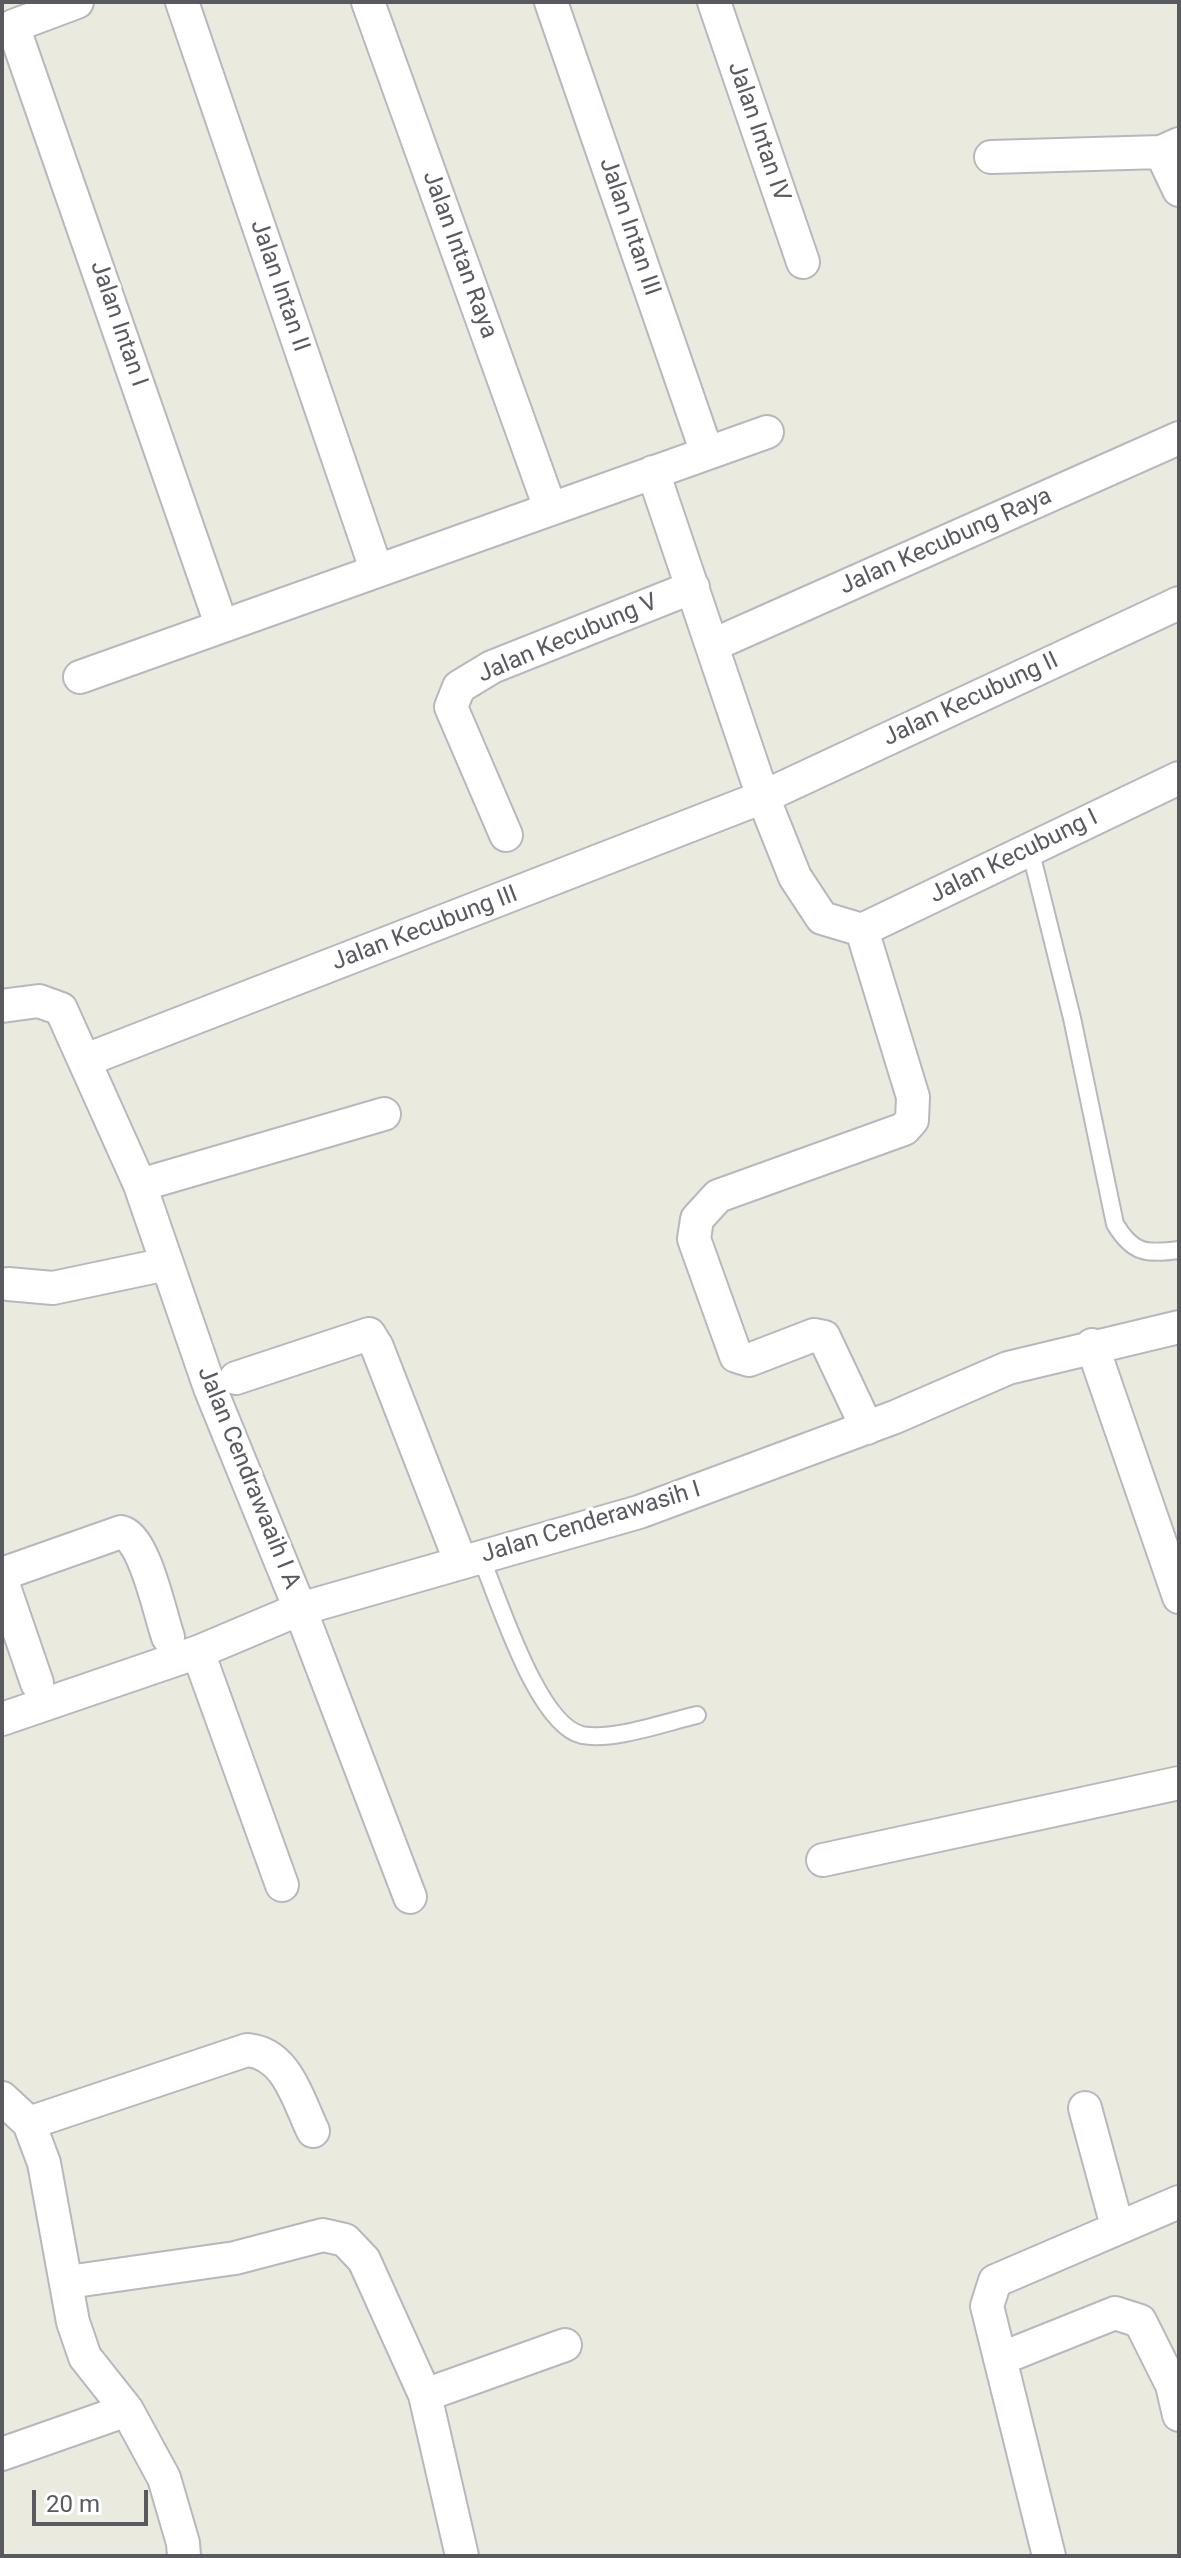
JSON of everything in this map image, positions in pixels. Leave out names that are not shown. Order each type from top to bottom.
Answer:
[{"type":"street","points":[[7,29],[77,2]]},
{"type":"street","name":"Jalan Intan II","points":[[182,2],[376,569]]},
{"type":"street","name":"Jalan Intan Raya","points":[[368,2],[550,508]]},
{"type":"street","name":"Jalan Intan III","points":[[551,2],[707,453]]},
{"type":"street","name":"Jalan Intan IV","points":[[714,2],[803,262]]},
{"type":"street","name":"Jalan Intan I","points":[[7,29],[221,624]]},
{"type":"street","points":[[991,157],[1170,148],[1179,190]]},
{"type":"street","points":[[80,677],[221,624],[767,432]]},
{"type":"street","name":"Jalan Kecubung Raya","points":[[713,645],[1179,438]]},
{"type":"street","points":[[653,472],[763,797],[795,877],[822,918],[854,929],[913,1097],[912,1120],[904,1129],[718,1196],[697,1219],[694,1239],[736,1356],[749,1360],[814,1335],[824,1337],[867,1428]]},
{"type":"street","name":"Jalan Kecubung V","points":[[506,835],[451,707],[459,687],[492,667],[693,587]]},
{"type":"street","name":"Jalan Kecubung II","points":[[763,797],[1179,603]]},
{"type":"street","name":"Jalan Kecubung I","points":[[854,929],[1179,778]]},
{"type":"street","name":"Jalan Kecubung III","points":[[86,1060],[763,797]]},
{"type":"street","name":"Jalan Cendrawaaih I A","points":[[2,1006],[39,1001],[61,1009],[86,1060],[140,1185],[210,1388],[300,1609],[410,1897]]},
{"type":"street","points":[[140,1185],[384,1114]]},
{"type":"street","points":[[8,1284],[53,1288],[167,1264]]},
{"type":"street","name":"Jalan Cenderawasih I","points":[[2,1719],[198,1652],[300,1609],[639,1512],[867,1428],[1008,1368],[1092,1345],[1179,1327]]},
{"type":"street","points":[[236,1378],[369,1334],[471,1561]]},
{"type":"street","points":[[1092,1345],[1179,1597]]},
{"type":"street","points":[[2,1574],[121,1532],[128,1533],[139,1547],[168,1637]]},
{"type":"street","points":[[2,1581],[37,1683]]},
{"type":"street","points":[[198,1652],[282,1885]]},
{"type":"street","points":[[823,1860],[1179,1783]]},
{"type":"street","points":[[29,2123],[247,2050],[265,2053],[279,2064],[313,2131]]},
{"type":"street","points":[[2,2098],[29,2123],[44,2163],[73,2322],[85,2357],[127,2410],[164,2478],[184,2556]]},
{"type":"street","points":[[1085,2108],[1117,2226]]},
{"type":"street","points":[[1049,2556],[987,2306],[995,2281],[1117,2226],[1179,2202]]},
{"type":"street","points":[[68,2282],[235,2258],[323,2235],[345,2240],[364,2260],[425,2395],[462,2556]]},
{"type":"street","points":[[1000,2359],[1115,2313],[1140,2321],[1172,2385],[1179,2415]]},
{"type":"street","points":[[425,2395],[565,2345]]},
{"type":"street","points":[[2,2454],[127,2410]]},
{"type":"lane","points":[[1030,849],[1072,1018],[1115,1224],[1125,1241],[1140,1251],[1179,1250]]},
{"type":"lane","points":[[471,1561],[555,1718],[580,1734],[605,1735],[697,1715]]}]
